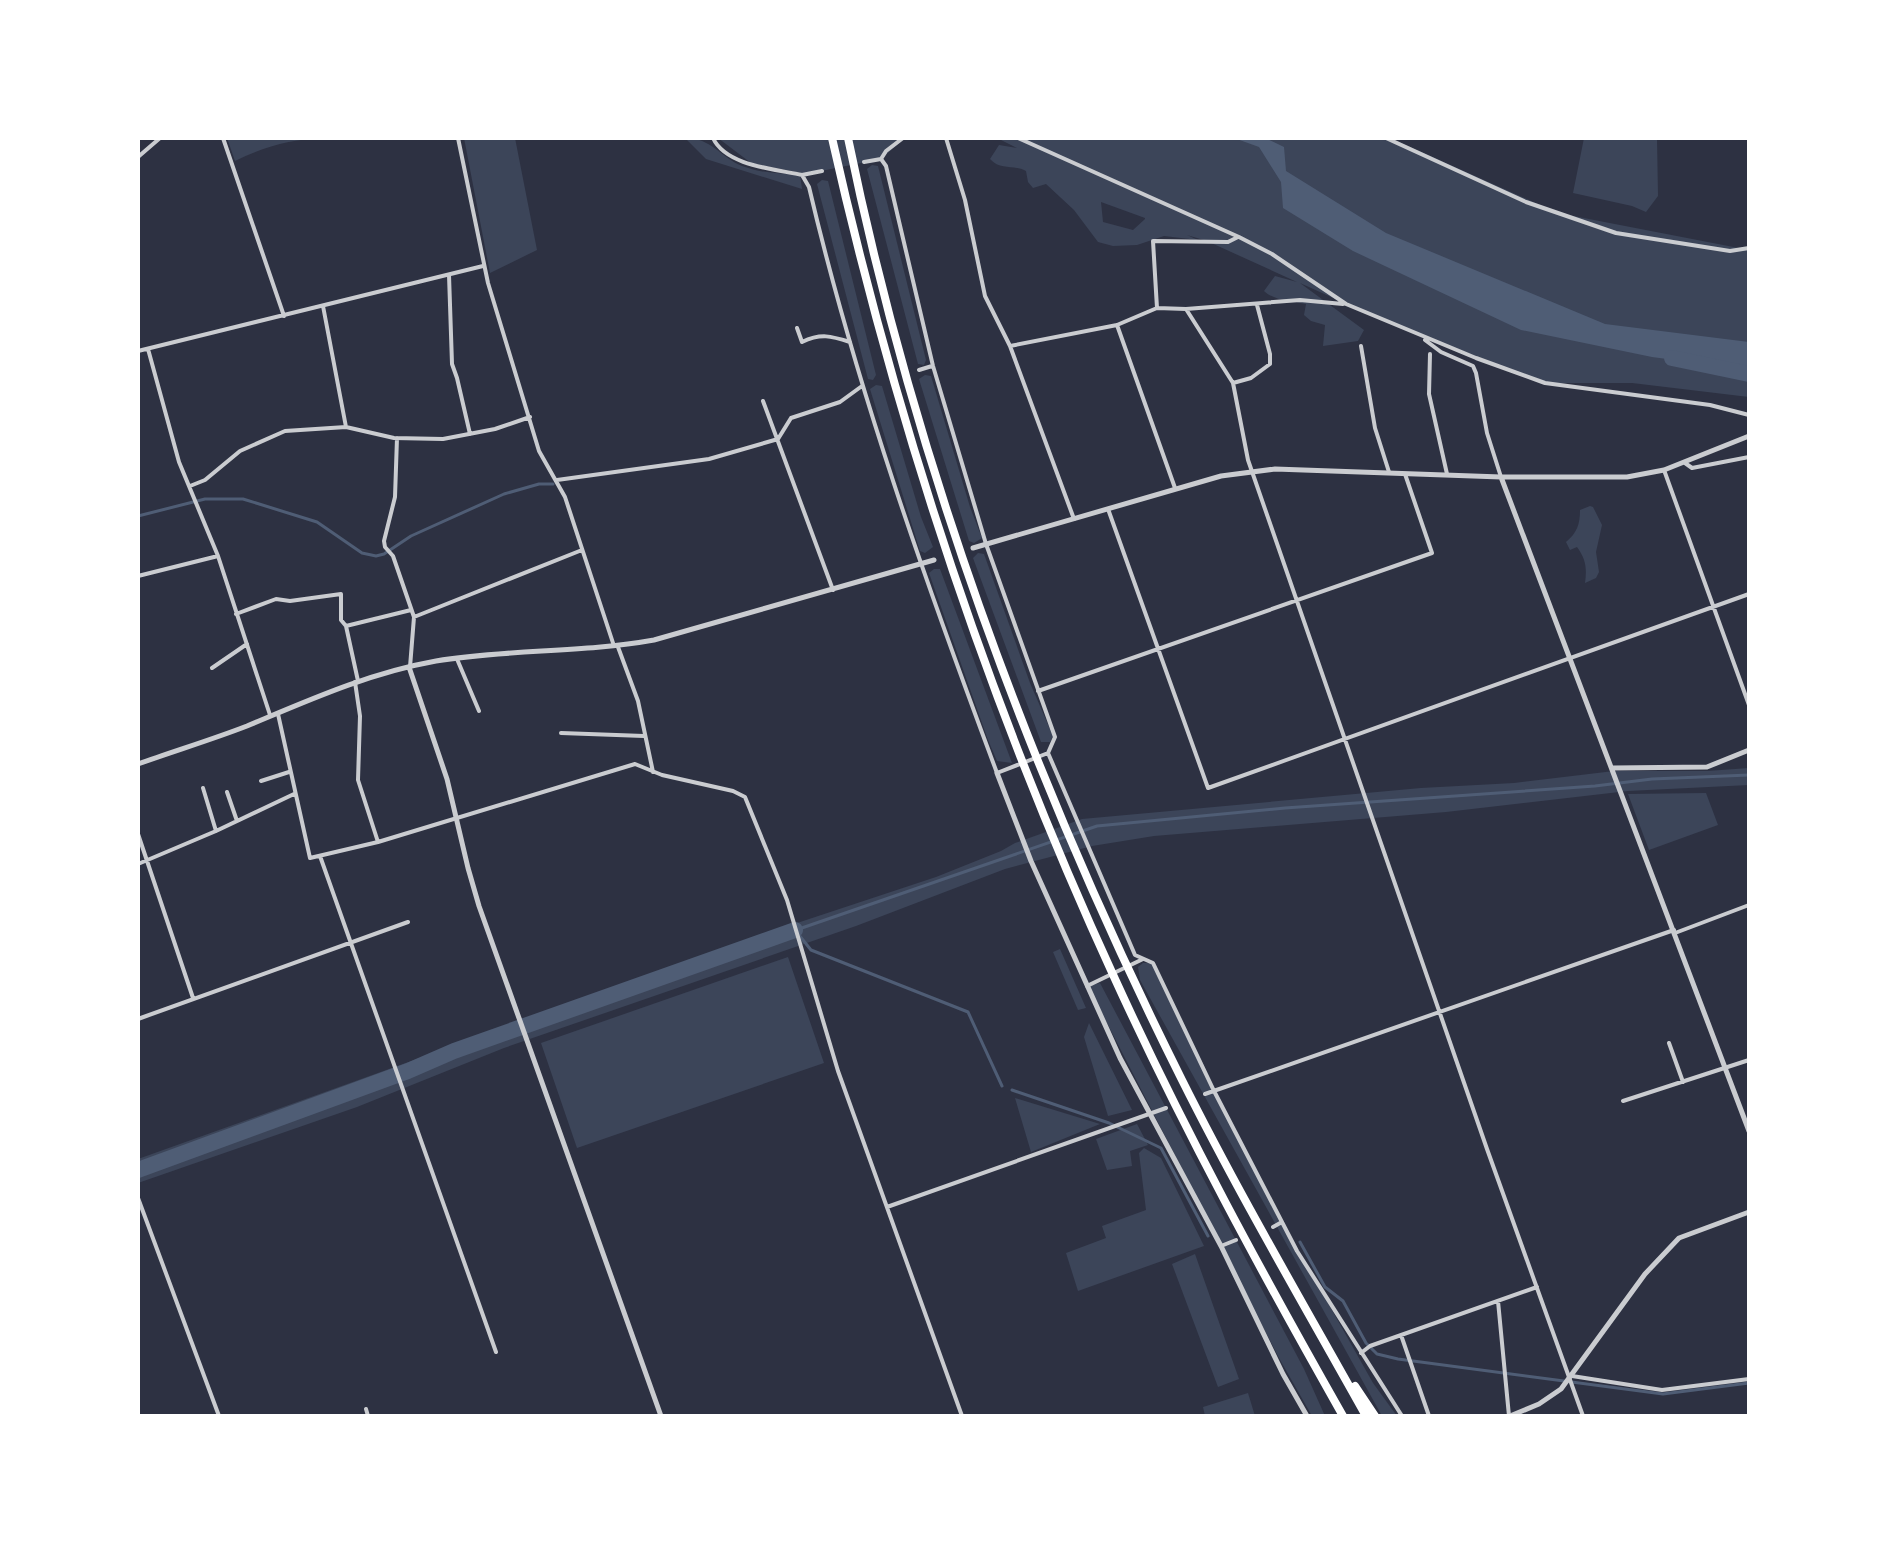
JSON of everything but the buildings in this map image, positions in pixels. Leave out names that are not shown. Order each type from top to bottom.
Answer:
[{"type":"highway","points":[[832,138],[897,396],[956,582],[1020,757],[1115,979],[1209,1173],[1343,1416]]},
{"type":"highway","points":[[848,138],[860,197],[928,454],[969,578],[1035,752],[1130,973],[1190,1096],[1366,1416]]},
{"type":"highway","points":[[1288,1276],[1375,1416]]},
{"type":"street","points":[[138,157],[160,138]]},
{"type":"street","points":[[223,138],[284,316]]},
{"type":"street","points":[[458,138],[483,266],[539,451],[557,480],[616,647],[633,681],[653,772]]},
{"type":"street","points":[[864,162],[881,159],[903,138]]},
{"type":"street","points":[[946,138],[965,200],[985,296],[1010,346],[1074,519]]},
{"type":"street","points":[[1018,138],[1239,237],[1272,254],[1346,304],[1419,336],[1545,383],[1710,405],[1749,415]]},
{"type":"street","points":[[1386,138],[1526,202],[1616,233],[1730,251],[1749,248]]},
{"type":"street","points":[[713,139],[719,148],[751,163],[802,175],[822,171]]},
{"type":"street","points":[[881,159],[886,166],[933,366],[986,544],[1055,737],[1048,753],[997,773]]},
{"type":"street","points":[[802,175],[809,187],[862,386],[919,564],[1023,842],[1120,1058],[1221,1246],[1283,1374],[1307,1416]]},
{"type":"street","points":[[1157,308],[1153,241],[1228,242],[1239,237]]},
{"type":"street","points":[[138,351],[483,266]]},
{"type":"street","points":[[449,275],[452,364],[470,434]]},
{"type":"street","points":[[1010,346],[1117,325],[1157,308],[1186,309],[1300,300],[1346,304]]},
{"type":"street","points":[[1233,383],[1251,378],[1270,364],[1257,305]]},
{"type":"street","points":[[323,306],[346,427]]},
{"type":"street","points":[[1186,309],[1233,383],[1252,471],[1583,1416]]},
{"type":"street","points":[[1117,325],[1175,489]]},
{"type":"street","points":[[797,328],[802,342],[816,335],[825,335],[850,342]]},
{"type":"street","points":[[1419,336],[1441,352],[1473,366],[1487,433],[1501,477],[1749,1131]]},
{"type":"street","points":[[1361,346],[1375,428],[1389,472]]},
{"type":"street","points":[[148,349],[179,462],[218,556],[270,715]]},
{"type":"street","points":[[1430,354],[1429,394],[1447,474]]},
{"type":"street","points":[[919,370],[933,366]]},
{"type":"street","points":[[557,480],[709,459],[778,439],[791,418],[840,402],[862,386]]},
{"type":"street","points":[[763,401],[833,590]]},
{"type":"street","points":[[190,486],[205,480],[240,451],[285,431],[346,427],[397,438],[443,439],[530,417]]},
{"type":"street","points":[[973,548],[1175,489],[1252,471],[1627,477],[1685,463],[1749,436]]},
{"type":"street","points":[[397,438],[395,497],[384,541],[393,556],[414,617],[410,667],[447,779],[479,906],[661,1416]]},
{"type":"street","points":[[1685,463],[1692,468],[1749,457]]},
{"type":"street","points":[[1664,470],[1749,705]]},
{"type":"street","points":[[1038,691],[1432,553],[1404,473]]},
{"type":"street","points":[[1108,509],[1208,788],[1749,594]]},
{"type":"street","points":[[414,617],[582,550]]},
{"type":"street","points":[[138,576],[218,556]]},
{"type":"street","points":[[138,764],[356,681],[410,667],[457,659],[616,647],[687,632],[934,560]]},
{"type":"street","points":[[236,614],[276,599],[290,601],[341,594],[341,620],[346,626],[360,716],[358,780],[378,842]]},
{"type":"street","points":[[346,626],[411,610]]},
{"type":"street","points":[[212,668],[247,644]]},
{"type":"street","points":[[457,659],[479,711]]},
{"type":"street","points":[[277,712],[310,858],[378,842],[635,764],[653,772],[733,791],[745,797],[787,900],[838,1071],[962,1416]]},
{"type":"street","points":[[561,733],[644,736]]},
{"type":"street","points":[[1613,768],[1707,767],[1749,750]]},
{"type":"street","points":[[1048,753],[1135,955],[1153,963],[1214,1091],[1297,1251],[1402,1416]]},
{"type":"street","points":[[261,781],[289,772]]},
{"type":"street","points":[[203,788],[216,831]]},
{"type":"street","points":[[227,792],[237,821]]},
{"type":"street","points":[[138,864],[294,794]]},
{"type":"street","points":[[138,834],[193,999]]},
{"type":"street","points":[[320,856],[496,1352]]},
{"type":"street","points":[[1205,1094],[1749,905]]},
{"type":"street","points":[[138,1019],[408,922]]},
{"type":"street","points":[[1087,986],[1143,959]]},
{"type":"street","points":[[1669,1043],[1683,1082]]},
{"type":"street","points":[[1623,1101],[1749,1060]]},
{"type":"street","points":[[887,1207],[1166,1108]]},
{"type":"street","points":[[138,1198],[219,1416]]},
{"type":"street","points":[[1498,1301],[1510,1416],[1539,1404],[1561,1389],[1645,1274],[1679,1238],[1749,1212]]},
{"type":"street","points":[[1273,1227],[1282,1222]]},
{"type":"street","points":[[1221,1246],[1236,1240]]},
{"type":"street","points":[[1361,1353],[1370,1346],[1537,1287]]},
{"type":"street","points":[[1401,1335],[1429,1416]]},
{"type":"street","points":[[1571,1377],[1662,1390],[1749,1379]]},
{"type":"street","points":[[366,1409],[368,1416]]},
{"type":"shaded area","points":[[227,138],[326,138],[279,144],[235,161]]},
{"type":"shaded area","points":[[464,138],[515,138],[537,250],[490,273]]},
{"type":"shaded area","points":[[685,138],[709,144],[734,162],[749,168],[800,174],[802,189],[706,159]]},
{"type":"shaded area","points":[[718,138],[905,138],[881,159],[806,174],[751,163]]},
{"type":"shaded area","points":[[997,138],[1390,138],[1558,213],[1749,250],[1749,397],[1632,383],[1545,383],[1373,316],[1300,283],[1364,330],[1358,341],[1323,346],[1325,325],[1311,321],[1304,315],[1306,304],[1278,299],[1264,291],[1275,276],[1297,282],[1187,235],[1198,240],[1164,236],[1137,245],[1113,246],[1098,242],[1074,210],[1046,184],[1033,188],[1026,171],[998,165],[990,159],[999,145],[1017,148]],"holes":[[[1101,202],[1145,218],[1133,230],[1103,222]]]},
{"type":"shaded area","points":[[1234,138],[1265,138],[1284,147],[1286,171],[1386,233],[1605,324],[1749,342],[1749,370],[1652,357],[1521,330],[1353,251],[1283,208],[1281,182],[1259,147]]},
{"type":"shaded area","points":[[1584,138],[1657,138],[1658,196],[1646,212],[1573,193]]},
{"type":"shaded area","points":[[872,165],[878,166],[926,360],[924,365],[918,364],[867,169]]},
{"type":"shaded area","points":[[822,180],[828,181],[876,375],[873,380],[868,379],[817,184]]},
{"type":"shaded area","points":[[925,375],[931,376],[982,538],[974,543],[969,541],[919,379]]},
{"type":"shaded area","points":[[876,385],[882,386],[933,547],[925,553],[920,551],[870,389]]},
{"type":"shaded area","points":[[1590,506],[1602,525],[1596,552],[1599,572],[1596,578],[1585,583],[1586,569],[1582,556],[1577,547],[1570,550],[1566,542],[1577,528],[1580,510]]},
{"type":"shaded area","points":[[978,553],[984,554],[1030,683],[1053,736],[1050,742],[1041,742],[973,558]]},
{"type":"shaded area","points":[[940,569],[1012,763],[997,761],[988,740],[929,573]]},
{"type":"shaded area","points":[[1749,768],[1749,785],[1628,791],[1446,812],[1154,836],[1092,846],[1005,869],[856,926],[504,1048],[357,1107],[138,1183],[138,1159],[782,928],[936,877],[1015,843],[1082,819],[1421,788],[1514,783],[1614,771]]},
{"type":"shaded area","points":[[1706,793],[1718,825],[1649,850],[1628,794]]},
{"type":"shaded area","points":[[1060,949],[1086,1008],[1078,1010],[1053,952]]},
{"type":"shaded area","points":[[788,957],[824,1063],[577,1148],[541,1043]]},
{"type":"shaded area","points":[[1143,963],[1153,963],[1275,1209],[1373,1383],[1397,1416],[1382,1416],[1140,980],[1138,967]]},
{"type":"shaded area","points":[[1100,983],[1304,1369],[1325,1416],[1312,1416],[1279,1358],[1088,986]]},
{"type":"shaded area","points":[[1089,1023],[1132,1110],[1108,1116],[1084,1037]]},
{"type":"shaded area","points":[[1015,1098],[1100,1124],[1031,1152]]},
{"type":"shaded area","points":[[1137,1124],[1148,1145],[1130,1151],[1132,1166],[1107,1170],[1096,1139]]},
{"type":"shaded area","points":[[1144,1148],[1161,1158],[1204,1246],[1078,1291],[1066,1253],[1106,1238],[1102,1226],[1146,1210],[1139,1153]]},
{"type":"shaded area","points":[[1195,1254],[1239,1379],[1218,1387],[1172,1264]]},
{"type":"shaded area","points":[[1248,1393],[1255,1416],[1205,1416],[1203,1407]]},
{"type":"waterway","points":[[1672,358],[1749,374]]},
{"type":"waterway","points":[[138,516],[205,499],[243,499],[317,522],[362,553],[376,556],[411,536],[504,494],[539,484],[553,484]]},
{"type":"waterway","points":[[796,930],[1097,826],[1652,779],[1749,775]]},
{"type":"waterway","points":[[138,1170],[408,1071],[454,1051],[795,930]]},
{"type":"waterway","points":[[799,935],[811,950],[968,1012],[1002,1086]]},
{"type":"waterway","points":[[1012,1090],[1109,1123],[1161,1148],[1208,1236]]},
{"type":"waterway","points":[[1300,1242],[1325,1287],[1343,1301],[1366,1343],[1377,1354],[1663,1394],[1749,1383]]}]
